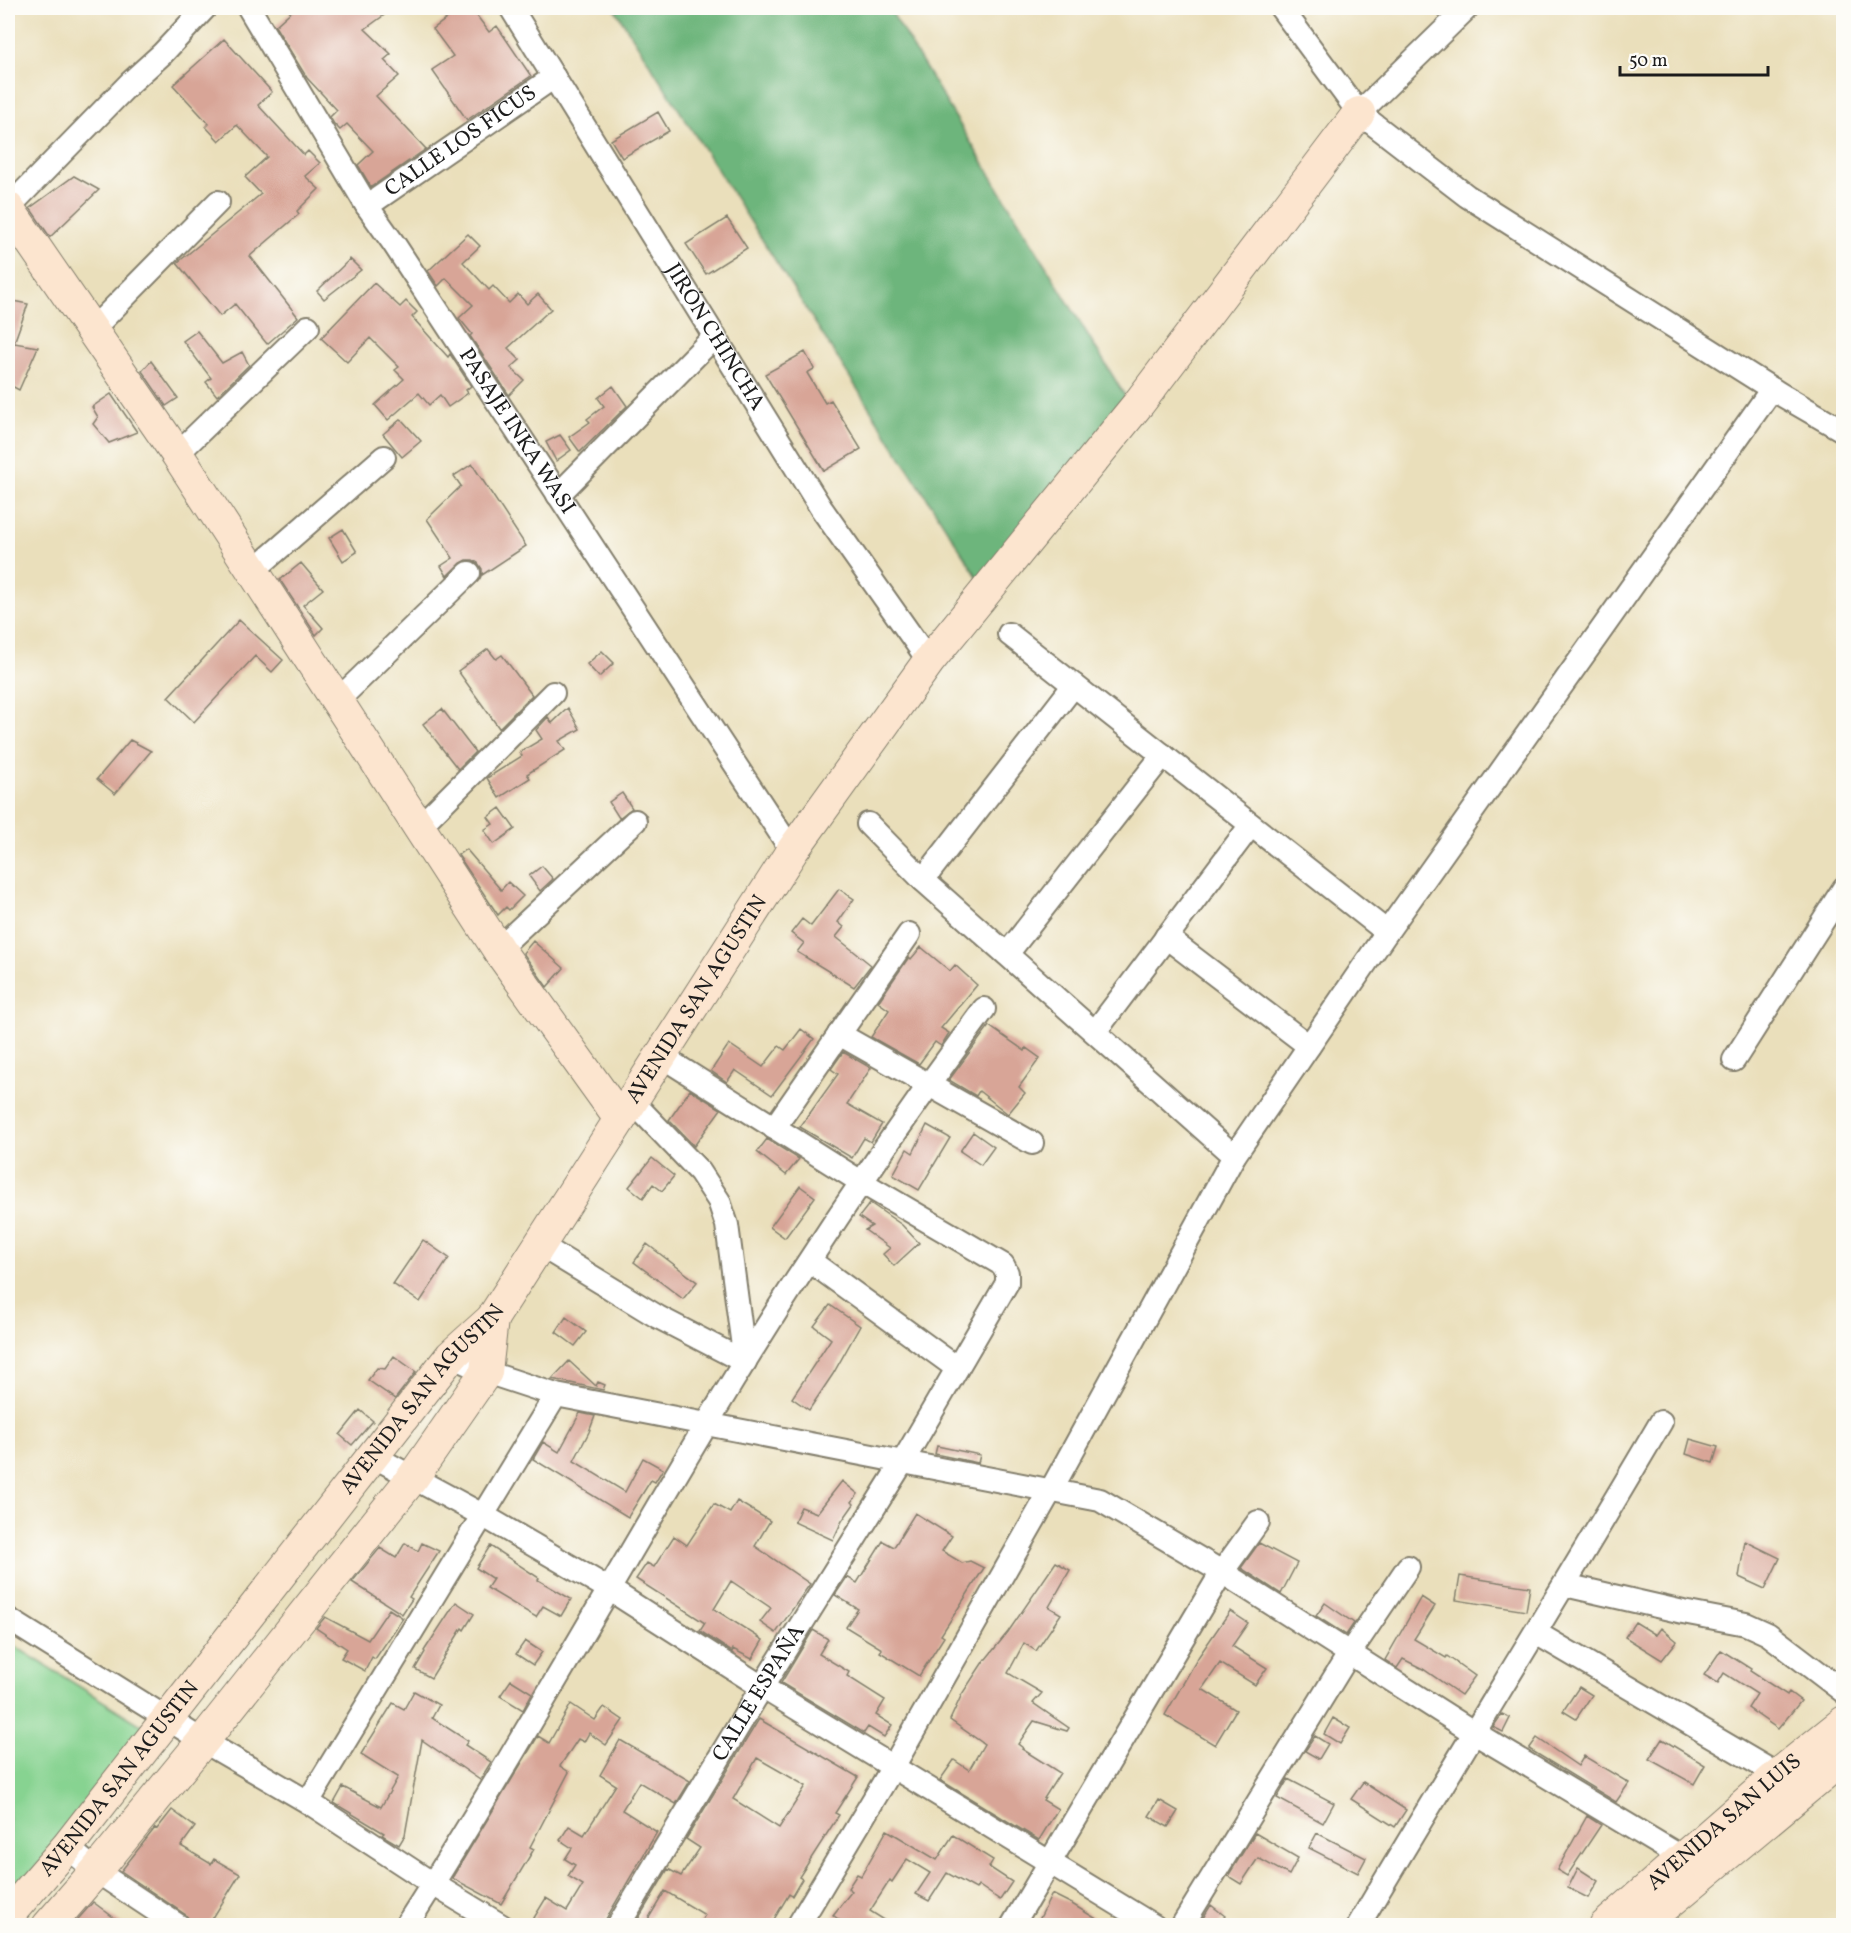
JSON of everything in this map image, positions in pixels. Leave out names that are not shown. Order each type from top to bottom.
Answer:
[{"type":"street","points":[[205,8],[8,208],[177,454],[498,949],[626,1110],[700,1172],[719,1201],[727,1225],[745,1362]]},
{"type":"street","name":"PASAJE INKA WASI","points":[[249,8],[367,206],[792,851]]},
{"type":"street","name":"JIRÓN CHINCHA","points":[[511,8],[821,508],[929,661]]},
{"type":"street","points":[[1281,8],[1359,113],[1467,196],[1772,389],[1844,431]]},
{"type":"street","points":[[1359,113],[1467,8]]},
{"type":"street","name":"CALLE LOS FICUS","points":[[367,206],[554,77]]},
{"type":"street","name":"AVENIDA SAN AGUSTIN","points":[[8,1916],[67,1847],[451,1356],[492,1319],[792,851],[929,661],[1139,403],[1359,113]]},
{"type":"street","points":[[92,330],[218,202]]},
{"type":"street","points":[[177,454],[308,327]]},
{"type":"street","points":[[558,495],[715,336]]},
{"type":"street","points":[[798,1926],[893,1767],[1051,1490],[1234,1156],[1387,932],[1772,389]]},
{"type":"street","points":[[253,571],[384,457]]},
{"type":"street","points":[[337,701],[470,573]]},
{"type":"street","points":[[1009,634],[1387,932]]},
{"type":"street","points":[[923,880],[1074,686]]},
{"type":"street","points":[[419,827],[553,693]]},
{"type":"street","points":[[1007,954],[1163,755]]},
{"type":"street","points":[[498,949],[635,822]]},
{"type":"street","points":[[868,824],[923,880],[1234,1156]]},
{"type":"street","points":[[1095,1032],[1251,825]]},
{"type":"street","points":[[1734,1060],[1844,888]]},
{"type":"street","points":[[774,1128],[909,934]]},
{"type":"street","points":[[1166,937],[1310,1046]]},
{"type":"street","points":[[406,1926],[745,1362],[861,1182],[984,1009]]},
{"type":"street","points":[[839,1034],[1032,1143]]},
{"type":"street","name":"CALLE ESPAÑA","points":[[618,1926],[762,1687],[902,1463],[1007,1283],[1007,1273],[1003,1264],[861,1182],[661,1056]]},
{"type":"street","points":[[540,1245],[658,1317],[745,1362]]},
{"type":"street","points":[[810,1261],[957,1368]]},
{"type":"street","points":[[486,1372],[492,1319]]},
{"type":"street","points":[[451,1356],[486,1372],[556,1395],[1100,1500],[1222,1572],[1473,1732],[1693,1867]]},
{"type":"street","name":"AVENIDA SAN AGUSTIN","points":[[48,1926],[203,1741],[413,1478],[486,1372]]},
{"type":"street","points":[[308,1802],[556,1395]]},
{"type":"street","points":[[1358,1926],[1473,1732],[1565,1586],[1661,1422]]},
{"type":"street","points":[[373,1456],[484,1516],[609,1589],[762,1687],[1154,1926]]},
{"type":"street","points":[[1012,1926],[1222,1572],[1258,1522]]},
{"type":"street","points":[[1182,1926],[1349,1654],[1408,1567]]},
{"type":"street","points":[[1565,1586],[1746,1624],[1768,1634],[1844,1692]]},
{"type":"street","points":[[8,1620],[203,1741],[308,1802],[502,1926]]},
{"type":"street","points":[[1536,1633],[1778,1775]]},
{"type":"street","name":"AVENIDA SAN LUIS","points":[[1641,1926],[1778,1775],[1844,1722]]},
{"type":"street","name":"AVENIDA SAN LUIS","points":[[1605,1926],[1693,1867],[1844,1757]]},
{"type":"street","points":[[67,1847],[96,1871],[180,1926]]},
{"type":"green space","points":[[614,8],[889,8],[1133,409],[987,592]]},
{"type":"green space","points":[[8,1642],[154,1733],[8,1899]]},
{"type":"building","points":[[295,8],[394,8],[365,29],[391,54],[384,60],[399,76],[376,96],[426,149],[371,187],[358,165],[373,151],[347,124],[340,130],[334,124],[330,117],[337,110],[307,78],[275,26]]},
{"type":"building","points":[[461,8],[471,8],[489,32],[497,26],[531,76],[467,120],[432,70],[453,56],[433,29]]},
{"type":"building","points":[[224,39],[272,92],[258,105],[304,155],[308,151],[320,163],[305,176],[319,189],[297,211],[299,214],[250,256],[298,317],[267,344],[235,304],[220,316],[177,263],[261,194],[245,177],[267,157],[237,125],[219,141],[206,127],[209,124],[173,85]]},
{"type":"building","points":[[658,112],[669,131],[622,158],[611,140]]},
{"type":"building","points":[[74,176],[99,190],[50,237],[30,208]]},
{"type":"building","points":[[727,218],[747,248],[706,274],[686,244]]},
{"type":"building","points":[[468,234],[480,246],[463,262],[489,290],[493,286],[509,303],[518,294],[527,304],[538,294],[551,309],[508,348],[520,360],[511,368],[524,380],[509,395],[470,336],[472,334],[459,318],[473,305],[446,278],[438,286],[428,271]]},
{"type":"building","points":[[350,259],[361,270],[324,299],[317,291]]},
{"type":"building","points":[[374,283],[400,307],[406,301],[417,312],[412,317],[448,357],[450,354],[471,386],[466,390],[468,393],[448,407],[440,395],[429,405],[419,393],[388,420],[375,405],[404,379],[395,370],[399,367],[370,338],[347,362],[321,338]]},
{"type":"building","points":[[8,300],[28,304],[14,343],[38,347],[19,390],[8,384]]},
{"type":"building","points":[[197,331],[222,363],[242,352],[249,365],[217,396],[206,382],[211,378],[183,341]]},
{"type":"building","points":[[805,352],[814,369],[807,373],[825,403],[831,400],[861,449],[824,471],[765,374]]},
{"type":"building","points":[[151,361],[178,398],[166,406],[142,371]]},
{"type":"building","points":[[613,386],[627,406],[580,452],[569,437],[590,422],[587,419],[604,406],[598,398]]},
{"type":"building","points":[[111,394],[137,432],[109,443],[93,424],[98,417],[92,407]]},
{"type":"building","points":[[401,419],[421,441],[402,457],[383,434]]},
{"type":"building","points":[[560,435],[571,450],[556,461],[546,442]]},
{"type":"building","points":[[472,464],[526,546],[482,575],[482,569],[478,563],[466,560],[447,576],[441,566],[453,558],[427,519],[461,486],[454,476]]},
{"type":"building","points":[[343,529],[357,552],[343,561],[329,538]]},
{"type":"building","points":[[301,563],[323,589],[303,605],[323,628],[316,635],[280,580]]},
{"type":"building","points":[[239,620],[283,660],[272,672],[255,656],[194,722],[168,697]]},
{"type":"building","points":[[488,649],[496,659],[502,655],[532,695],[499,728],[458,671]]},
{"type":"building","points":[[602,651],[614,663],[599,677],[587,664]]},
{"type":"building","points":[[568,708],[580,729],[559,741],[565,750],[527,774],[530,778],[499,798],[487,778],[522,756],[520,752],[542,739],[536,730],[548,717],[552,723]]},
{"type":"building","points":[[442,709],[475,752],[458,769],[423,724]]},
{"type":"building","points":[[130,740],[151,751],[115,794],[97,779]]},
{"type":"building","points":[[622,793],[632,808],[619,818],[609,802]]},
{"type":"building","points":[[500,808],[515,829],[494,844],[484,830],[493,824],[488,817]]},
{"type":"building","points":[[466,849],[501,890],[508,882],[523,896],[509,910],[506,907],[498,915],[458,855]]},
{"type":"building","points":[[542,866],[553,879],[540,891],[529,876]]},
{"type":"building","points":[[839,889],[854,899],[838,922],[844,927],[836,937],[871,965],[854,987],[797,952],[804,943],[791,933],[802,919],[811,926]]},
{"type":"building","points":[[533,941],[564,968],[547,987],[523,953]]},
{"type":"building","points":[[921,947],[950,971],[955,965],[977,985],[941,1028],[949,1033],[941,1046],[935,1042],[919,1064],[871,1037],[889,1010],[878,1002],[909,957],[911,959]]},
{"type":"building","points":[[989,1026],[1025,1051],[1026,1048],[1040,1058],[1019,1087],[1025,1093],[1008,1114],[979,1091],[976,1096],[949,1080]]},
{"type":"building","points":[[801,1029],[814,1039],[772,1095],[735,1070],[727,1082],[711,1071],[729,1044],[763,1067],[779,1046],[785,1050]]},
{"type":"building","points":[[843,1052],[871,1068],[847,1104],[882,1124],[871,1142],[864,1138],[852,1158],[800,1127],[838,1074],[831,1069]]},
{"type":"building","points":[[690,1090],[721,1109],[694,1146],[669,1120]]},
{"type":"building","points":[[927,1125],[950,1138],[919,1190],[893,1175],[907,1149],[913,1153]]},
{"type":"building","points":[[973,1132],[994,1147],[981,1165],[960,1151]]},
{"type":"building","points":[[767,1139],[799,1159],[786,1175],[757,1152]]},
{"type":"building","points":[[652,1158],[674,1176],[662,1191],[653,1184],[643,1198],[629,1187]]},
{"type":"building","points":[[800,1186],[815,1197],[785,1238],[770,1227]]},
{"type":"building","points":[[870,1203],[902,1225],[919,1243],[894,1266],[883,1254],[890,1248],[865,1230],[872,1226],[859,1217]]},
{"type":"building","points":[[423,1240],[449,1258],[420,1302],[393,1284]]},
{"type":"building","points":[[647,1244],[697,1282],[683,1299],[634,1262]]},
{"type":"building","points":[[830,1305],[860,1326],[833,1374],[809,1410],[792,1398],[831,1339],[814,1326]]},
{"type":"building","points":[[566,1317],[586,1332],[575,1346],[556,1332]]},
{"type":"building","points":[[394,1356],[416,1372],[395,1399],[368,1380],[377,1368],[385,1369]]},
{"type":"building","points":[[569,1361],[596,1386],[598,1382],[605,1385],[603,1390],[552,1379]]},
{"type":"building","points":[[360,1410],[373,1421],[352,1445],[340,1435]]},
{"type":"building","points":[[580,1413],[595,1416],[574,1461],[625,1492],[643,1458],[663,1469],[655,1482],[651,1480],[628,1517],[533,1459],[543,1442],[559,1452]]},
{"type":"building","points":[[1690,1439],[1718,1447],[1713,1463],[1686,1454]]},
{"type":"building","points":[[937,1446],[980,1455],[978,1463],[935,1454]]},
{"type":"building","points":[[842,1481],[858,1494],[833,1540],[794,1522],[801,1507],[817,1513]]},
{"type":"building","points":[[737,1501],[770,1521],[755,1546],[810,1584],[776,1633],[760,1622],[771,1608],[731,1581],[714,1609],[763,1640],[752,1659],[733,1649],[732,1652],[700,1631],[705,1623],[636,1579],[647,1563],[654,1567],[674,1536],[687,1545],[714,1504],[730,1513]]},
{"type":"building","points":[[915,1513],[952,1536],[942,1551],[962,1563],[970,1561],[984,1568],[941,1635],[944,1637],[919,1676],[880,1652],[882,1649],[846,1627],[858,1609],[835,1595],[847,1577],[857,1583],[883,1541],[894,1547]]},
{"type":"building","points":[[1745,1541],[1780,1558],[1765,1589],[1739,1577]]},
{"type":"building","points":[[405,1543],[418,1551],[422,1543],[439,1551],[409,1597],[412,1599],[402,1614],[352,1582],[380,1548],[396,1558]]},
{"type":"building","points":[[1259,1543],[1297,1563],[1281,1594],[1241,1568]]},
{"type":"building","points":[[490,1546],[539,1578],[538,1580],[571,1599],[561,1616],[543,1606],[536,1617],[487,1588],[493,1579],[476,1568]]},
{"type":"building","points":[[1056,1562],[1070,1570],[1049,1607],[1061,1614],[1036,1651],[1024,1643],[1008,1673],[1042,1693],[1033,1703],[1069,1728],[1067,1731],[1034,1721],[1018,1744],[1022,1749],[1060,1773],[1043,1800],[1058,1809],[1039,1840],[940,1780],[954,1760],[969,1770],[984,1744],[950,1720],[962,1694],[985,1659],[1008,1632]]},
{"type":"building","points":[[1460,1576],[1530,1587],[1526,1611],[1456,1600]]},
{"type":"building","points":[[1421,1597],[1435,1606],[1414,1639],[1446,1658],[1447,1656],[1475,1676],[1461,1695],[1423,1669],[1403,1659],[1397,1668],[1385,1660]]},
{"type":"building","points":[[456,1602],[474,1614],[464,1630],[462,1628],[431,1678],[415,1669]]},
{"type":"building","points":[[1325,1603],[1354,1623],[1346,1635],[1316,1616]]},
{"type":"building","points":[[389,1609],[403,1618],[375,1659],[372,1657],[365,1671],[341,1658],[347,1649],[316,1628],[325,1617],[368,1640]]},
{"type":"building","points":[[1230,1611],[1248,1623],[1232,1646],[1267,1668],[1255,1685],[1220,1663],[1202,1689],[1236,1710],[1215,1745],[1165,1715],[1199,1656]]},
{"type":"building","points":[[1635,1622],[1656,1635],[1661,1628],[1677,1641],[1662,1660],[1625,1637]]},
{"type":"building","points":[[813,1630],[828,1639],[819,1654],[849,1672],[847,1676],[885,1700],[876,1715],[892,1725],[884,1737],[868,1727],[864,1733],[781,1683]]},
{"type":"building","points":[[525,1641],[542,1652],[533,1665],[516,1654]]},
{"type":"building","points":[[1721,1650],[1787,1695],[1789,1692],[1801,1701],[1778,1729],[1748,1708],[1757,1694],[1724,1673],[1718,1683],[1704,1675]]},
{"type":"building","points":[[511,1680],[532,1693],[523,1710],[500,1696]]},
{"type":"building","points":[[1579,1687],[1592,1695],[1576,1719],[1563,1711]]},
{"type":"building","points":[[414,1691],[439,1705],[432,1718],[468,1741],[465,1745],[491,1762],[480,1780],[422,1740],[405,1835],[399,1845],[382,1835],[384,1833],[334,1803],[343,1787],[381,1807],[398,1777],[361,1754],[393,1703],[404,1709]]},
{"type":"building","points":[[571,1704],[595,1720],[604,1707],[623,1720],[606,1745],[589,1733],[584,1742],[578,1739],[560,1766],[569,1772],[530,1847],[534,1849],[501,1904],[452,1878],[538,1736],[549,1743]]},
{"type":"building","points":[[1502,1714],[1510,1718],[1503,1732],[1493,1727]]},
{"type":"building","points":[[1333,1718],[1350,1728],[1340,1744],[1324,1734]]},
{"type":"building","points":[[759,1719],[858,1777],[835,1813],[839,1815],[799,1877],[802,1879],[792,1896],[789,1894],[770,1926],[698,1926],[705,1915],[665,1891],[644,1926],[634,1926],[668,1869],[681,1876],[700,1848],[686,1839]],"holes":[[[757,1758],[806,1786],[779,1828],[733,1799]]]},
{"type":"building","points":[[1315,1736],[1328,1744],[1319,1759],[1305,1751]]},
{"type":"building","points":[[1537,1738],[1578,1766],[1584,1756],[1629,1783],[1616,1802],[1529,1749]]},
{"type":"building","points":[[1662,1739],[1705,1765],[1694,1784],[1649,1759]]},
{"type":"building","points":[[620,1740],[690,1781],[676,1804],[639,1782],[622,1810],[657,1832],[606,1919],[605,1926],[529,1926],[546,1898],[567,1911],[583,1885],[568,1876],[575,1865],[565,1859],[572,1848],[560,1840],[569,1826],[584,1835],[616,1785],[600,1775]]},
{"type":"building","points":[[1288,1779],[1334,1803],[1323,1823],[1277,1798]]},
{"type":"building","points":[[1363,1782],[1406,1810],[1395,1827],[1351,1799]]},
{"type":"building","points":[[1159,1800],[1178,1811],[1168,1827],[1149,1816]]},
{"type":"building","points":[[172,1810],[195,1827],[181,1846],[211,1864],[214,1859],[240,1874],[208,1926],[192,1925],[186,1915],[121,1871]]},
{"type":"building","points":[[1587,1816],[1601,1825],[1567,1876],[1557,1870]]},
{"type":"building","points":[[887,1830],[937,1860],[953,1835],[993,1860],[989,1867],[1012,1882],[1000,1900],[978,1885],[976,1889],[947,1873],[929,1901],[916,1894],[930,1873],[907,1859],[870,1911],[894,1926],[847,1926],[833,1915],[852,1891],[848,1888],[857,1874],[861,1876]]},
{"type":"building","points":[[1255,1833],[1298,1858],[1289,1875],[1258,1858],[1241,1884],[1228,1876]]},
{"type":"building","points":[[1317,1833],[1366,1858],[1358,1873],[1309,1848]]},
{"type":"building","points":[[1578,1868],[1598,1881],[1588,1898],[1568,1888]]},
{"type":"building","points":[[1052,1894],[1072,1904],[1108,1926],[1036,1926]]},
{"type":"building","points":[[93,1902],[125,1926],[72,1926]]},
{"type":"building","points":[[1211,1905],[1225,1916],[1217,1926],[1198,1926]]}]
